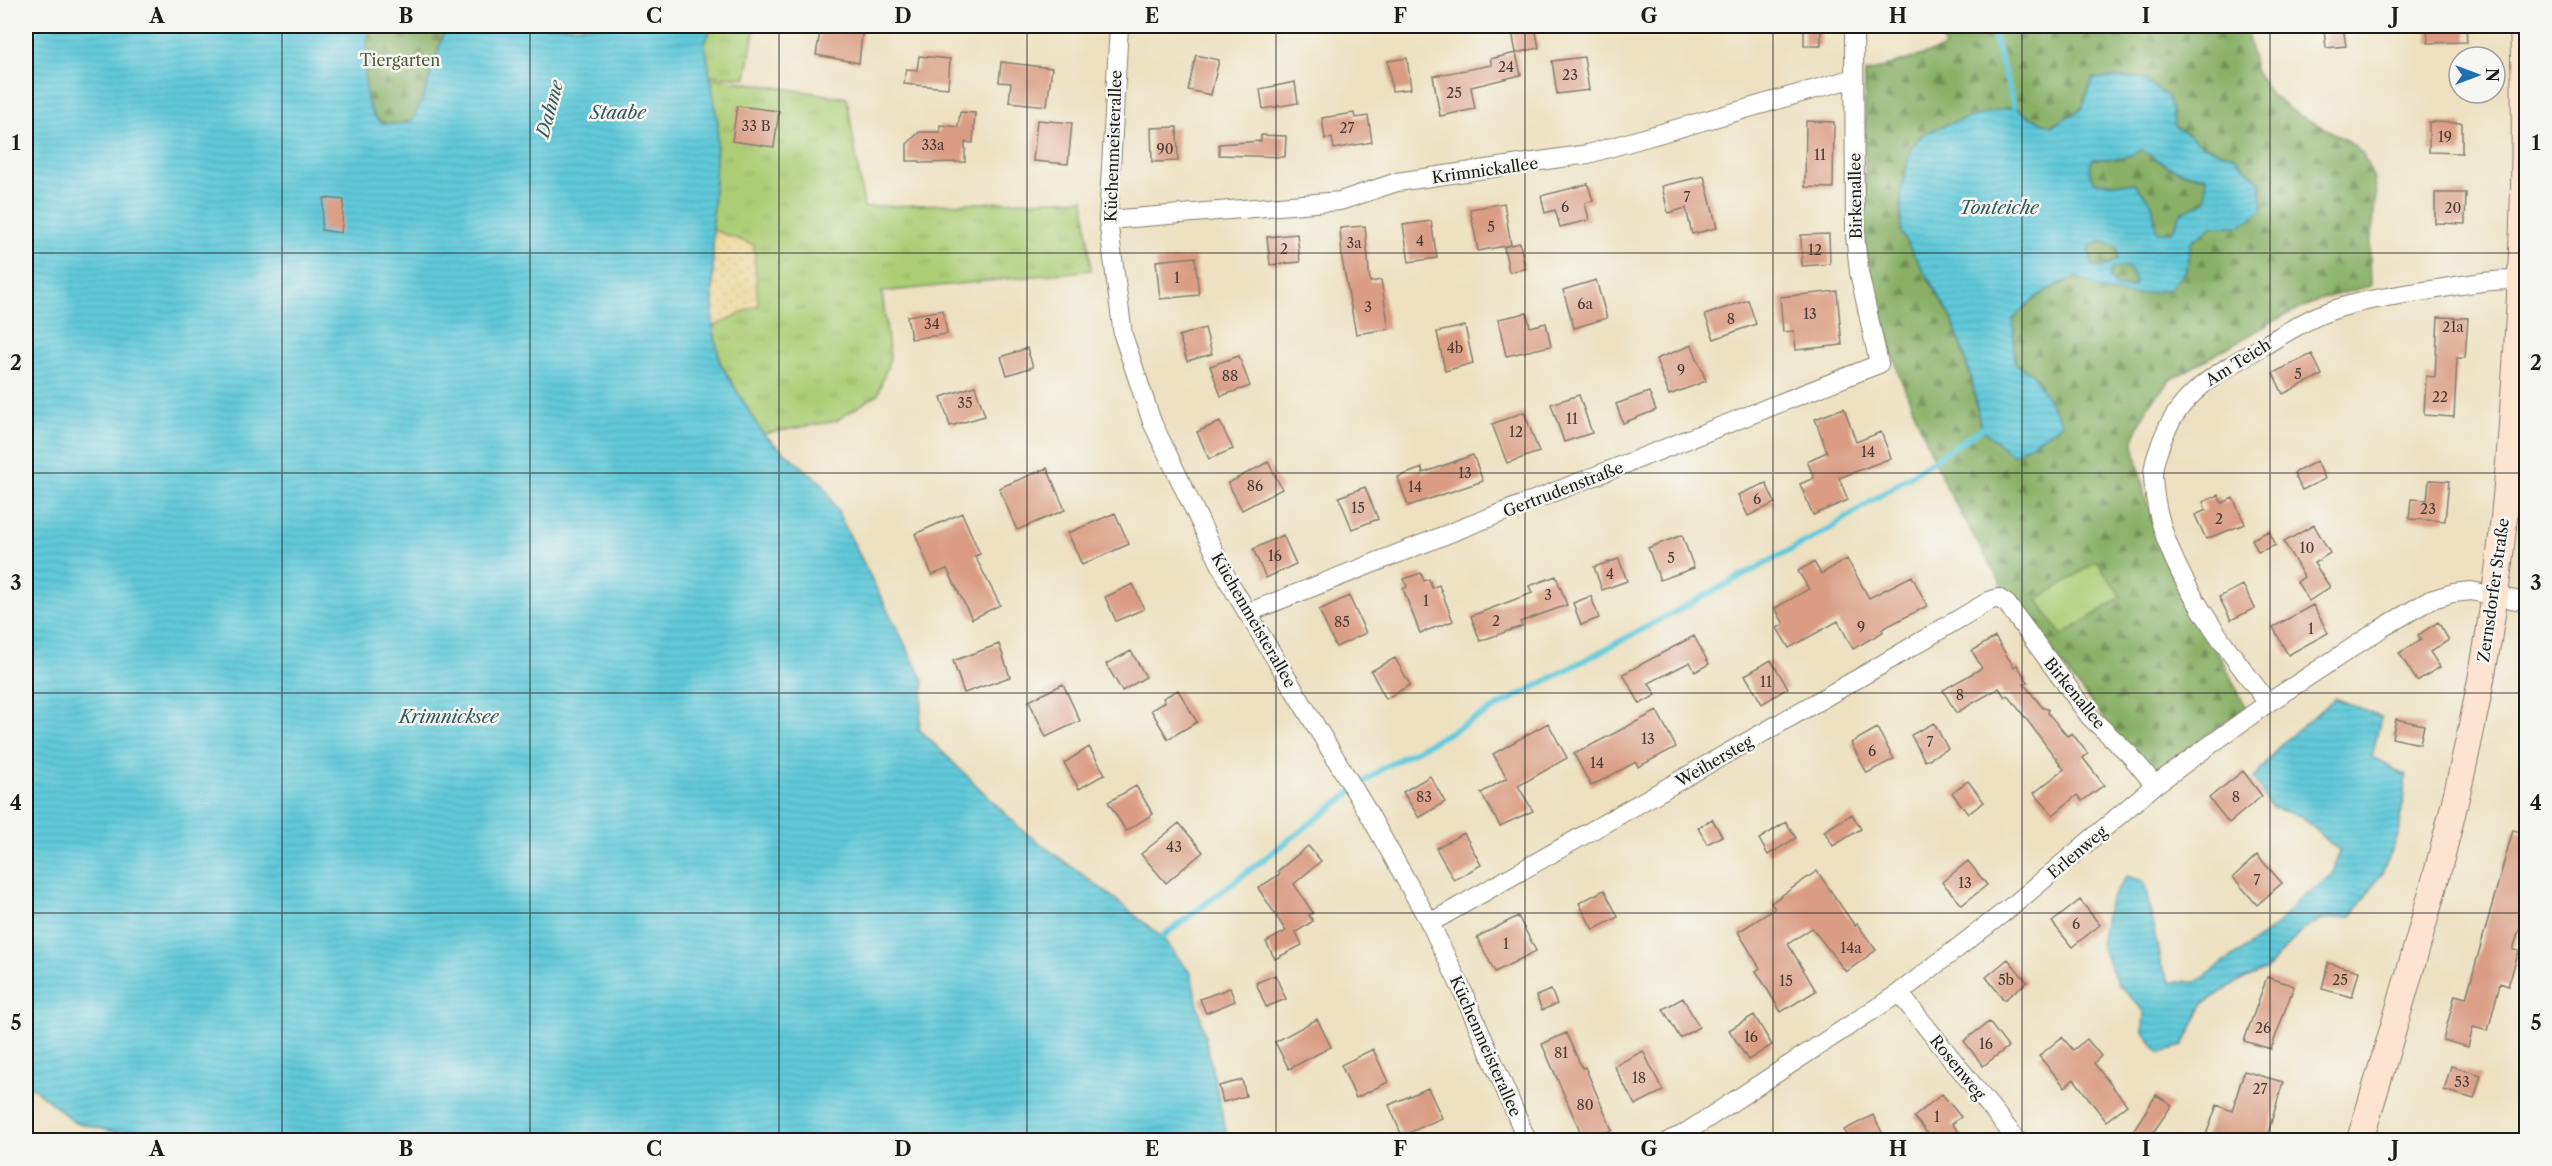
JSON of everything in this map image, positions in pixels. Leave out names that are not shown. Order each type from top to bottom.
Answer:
[{"type":"street","name":"Küchenmeisterallee","points":[[1119,26],[1108,220],[1123,335],[1152,422],[1229,582],[1369,814],[1430,922],[1527,1140]]},
{"type":"street","name":"Birkenallee","points":[[1854,26],[1855,235],[1859,272],[1878,364]]},
{"type":"street","name":"Zernsdorfer Straße","points":[[2360,1140],[2423,929],[2445,843],[2495,595],[2515,389],[2525,199],[2523,26]]},
{"type":"street","name":"Krimnickallee","points":[[1108,220],[1340,201],[1396,182],[1588,154],[1854,78]]},
{"type":"street","name":"Am Teich","points":[[2268,703],[2224,643],[2191,591],[2173,555],[2162,524],[2153,474],[2162,439],[2173,416],[2186,399],[2211,377],[2317,316],[2384,297],[2497,279],[2521,280]]},
{"type":"street","name":"Gertrudenstraße","points":[[1247,613],[1878,364]]},
{"type":"street","name":"Erlenweg","points":[[1670,1140],[1682,1135],[1899,993],[2016,903],[2155,785],[2268,703],[2382,628],[2430,600],[2471,591],[2526,602]]},
{"type":"street","name":"Birkenallee","points":[[1998,598],[2007,604],[2090,717],[2129,754],[2155,785]]},
{"type":"street","name":"Weihersteg","points":[[1430,922],[1864,675],[1989,601],[1998,598]]},
{"type":"street","name":"Rosenweg","points":[[1899,993],[2017,1140]]},
{"type":"green space","name":"Tiergarten","points":[[369,26],[446,26],[423,98],[412,121],[386,124],[375,117],[369,107],[365,64]]},
{"type":"green space","points":[[712,26],[755,26],[746,78],[709,75],[705,43]]},
{"type":"green space","points":[[1938,26],[2246,26],[2255,70],[2271,95],[2295,113],[2345,139],[2363,154],[2373,177],[2376,195],[2370,251],[2371,286],[2324,298],[2283,316],[2170,380],[2148,406],[2133,440],[2145,497],[2165,546],[2246,708],[2148,775],[2010,599],[1946,487],[1899,375],[1865,257],[1865,73],[1945,48]],"holes":[[[2093,78],[2141,78],[2168,97],[2174,126],[2204,146],[2234,156],[2241,226],[2214,226],[2191,241],[2186,270],[2135,295],[2105,292],[2078,277],[2034,299],[2013,320],[2015,364],[1981,429],[1972,381],[1952,318],[1928,279],[1901,192],[1911,148],[1923,134],[2014,106],[2030,117],[2052,126],[2082,109]]]},
{"type":"green space","points":[[708,77],[847,98],[864,207],[1084,199],[1091,270],[882,292],[890,358],[878,394],[836,421],[763,434],[720,363],[713,327],[713,212],[718,123]]},
{"type":"green space","points":[[2142,149],[2172,168],[2207,177],[2207,201],[2182,212],[2172,232],[2157,232],[2152,204],[2094,182],[2089,171],[2092,159],[2123,158]]},
{"type":"green space","points":[[2103,241],[2117,248],[2118,259],[2103,268],[2092,266],[2089,247]]},
{"type":"green space","points":[[2127,267],[2136,280],[2133,286],[2118,287],[2109,278],[2111,269]]},
{"type":"green space","points":[[2097,561],[2121,597],[2062,636],[2038,600]]},
{"type":"sand","points":[[713,230],[754,245],[758,305],[713,327]]},
{"type":"water","name":"Krimnicksee","points":[[26,26],[369,26],[365,64],[366,94],[375,117],[384,123],[398,124],[412,121],[423,98],[446,26],[712,26],[705,43],[718,123],[713,212],[713,326],[720,363],[763,434],[824,485],[924,682],[919,729],[1023,831],[1106,892],[1162,937],[1191,974],[1228,1140],[147,1140],[74,1122],[26,1082]]},
{"type":"water","name":"Tonteiche","points":[[2093,78],[2141,78],[2168,97],[2175,126],[2204,146],[2234,156],[2260,182],[2263,209],[2241,226],[2214,226],[2191,241],[2186,270],[2168,290],[2135,295],[2105,292],[2077,277],[2050,289],[2027,305],[2013,320],[2015,364],[2033,374],[2063,424],[2013,455],[1981,429],[1972,381],[1952,318],[1901,233],[1901,192],[1911,148],[1923,134],[1953,122],[2014,106],[2030,117],[2052,126],[2082,109]],"holes":[[[2142,150],[2172,168],[2206,177],[2206,201],[2182,212],[2172,232],[2157,232],[2152,204],[2135,184],[2094,182],[2089,171],[2092,159],[2123,158]],[[2103,241],[2117,248],[2118,259],[2103,268],[2092,266],[2089,247]],[[2127,267],[2136,280],[2133,286],[2118,287],[2109,278],[2111,269]]]},
{"type":"water","points":[[2335,698],[2381,717],[2372,757],[2406,776],[2399,834],[2382,873],[2351,917],[2322,919],[2303,930],[2265,970],[2237,982],[2203,1004],[2183,1046],[2159,1053],[2143,1031],[2144,1011],[2118,984],[2100,943],[2110,900],[2127,876],[2144,881],[2161,965],[2170,982],[2197,982],[2276,926],[2297,902],[2333,874],[2339,851],[2301,816],[2272,808],[2254,779],[2280,745]]},
{"type":"building","points":[[821,26],[863,26],[859,63],[816,55]]},
{"type":"building","points":[[1511,26],[1535,26],[1539,48],[1516,53]]},
{"type":"building","points":[[1804,26],[1821,26],[1821,46],[1804,46]]},
{"type":"building","points":[[2343,26],[2346,46],[2326,48],[2324,29]]},
{"type":"building","points":[[2427,26],[2466,26],[2467,42],[2428,43]]},
{"type":"building","points":[[1516,53],[1521,75],[1471,87],[1475,109],[1440,116],[1433,76],[1492,65],[1490,59]]},
{"type":"building","points":[[1196,55],[1219,60],[1211,95],[1188,90]]},
{"type":"building","points":[[919,56],[950,59],[948,88],[904,84],[906,69],[917,70]]},
{"type":"building","points":[[1584,57],[1589,90],[1557,94],[1552,61]]},
{"type":"building","points":[[1407,58],[1411,89],[1392,91],[1388,61]]},
{"type":"building","points":[[1001,62],[1052,68],[1047,106],[1009,102],[1011,83],[999,82]]},
{"type":"building","points":[[1295,82],[1298,103],[1263,109],[1260,89]]},
{"type":"building","points":[[737,106],[779,111],[774,147],[732,141]]},
{"type":"building","points":[[960,112],[975,113],[973,143],[965,142],[965,162],[907,161],[907,144],[919,132],[940,132],[940,125],[958,127]]},
{"type":"building","points":[[1354,113],[1355,118],[1368,116],[1372,142],[1334,149],[1332,138],[1325,139],[1322,118]]},
{"type":"building","points":[[1037,120],[1072,123],[1068,164],[1033,161]]},
{"type":"building","points":[[1806,121],[1834,122],[1833,188],[1805,187]]},
{"type":"building","points":[[2429,122],[2462,123],[2462,153],[2429,152]]},
{"type":"building","points":[[1177,127],[1178,161],[1152,162],[1151,128]]},
{"type":"building","points":[[1261,135],[1286,136],[1285,157],[1219,155],[1219,144],[1261,141]]},
{"type":"building","points":[[1704,176],[1717,228],[1692,234],[1686,208],[1668,213],[1662,186]]},
{"type":"building","points":[[1588,184],[1593,201],[1585,203],[1589,220],[1560,227],[1555,210],[1545,213],[1541,196]]},
{"type":"building","points":[[2435,193],[2466,193],[2465,224],[2435,223]]},
{"type":"building","points":[[324,198],[344,200],[341,233],[321,230]]},
{"type":"building","points":[[1504,203],[1511,245],[1478,251],[1470,209]]},
{"type":"building","points":[[1431,221],[1437,258],[1409,262],[1403,225]]},
{"type":"building","points":[[1365,226],[1370,282],[1381,280],[1389,329],[1356,334],[1342,259],[1340,228]]},
{"type":"building","points":[[1297,234],[1300,262],[1270,265],[1267,237]]},
{"type":"building","points":[[1829,234],[1830,264],[1802,266],[1801,235]]},
{"type":"building","points":[[1520,243],[1525,269],[1509,272],[1504,247]]},
{"type":"building","points":[[1195,257],[1199,295],[1160,299],[1156,261]]},
{"type":"building","points":[[1596,280],[1607,318],[1574,328],[1563,290]]},
{"type":"building","points":[[1837,291],[1842,345],[1796,350],[1794,331],[1783,332],[1780,297]]},
{"type":"building","points":[[1748,300],[1756,324],[1714,339],[1705,315]]},
{"type":"building","points":[[943,310],[947,334],[911,339],[907,316]]},
{"type":"building","points":[[1527,313],[1530,327],[1546,323],[1551,346],[1506,356],[1498,319]]},
{"type":"building","points":[[2438,317],[2468,318],[2465,358],[2457,358],[2454,417],[2424,415],[2426,376],[2435,377]]},
{"type":"building","points":[[1465,326],[1473,363],[1445,371],[1437,332]]},
{"type":"building","points":[[1205,328],[1212,354],[1187,361],[1179,336]]},
{"type":"building","points":[[1692,345],[1706,381],[1669,395],[1656,359]]},
{"type":"building","points":[[1027,348],[1033,367],[1007,375],[1001,357]]},
{"type":"building","points":[[2312,354],[2322,375],[2283,394],[2273,373]]},
{"type":"building","points":[[1239,356],[1250,386],[1221,396],[1210,366]]},
{"type":"building","points":[[975,386],[985,416],[950,426],[941,397]]},
{"type":"building","points":[[1649,392],[1656,410],[1623,423],[1616,404]]},
{"type":"building","points":[[1579,395],[1592,433],[1564,442],[1551,404]]},
{"type":"building","points":[[1844,408],[1856,442],[1881,432],[1891,458],[1839,478],[1848,500],[1813,515],[1800,484],[1814,478],[1807,461],[1827,452],[1815,419]]},
{"type":"building","points":[[1524,412],[1539,452],[1507,463],[1492,424]]},
{"type":"building","points":[[1220,422],[1233,449],[1209,459],[1197,432]]},
{"type":"building","points":[[1473,455],[1483,481],[1408,506],[1398,477],[1422,468],[1423,473]]},
{"type":"building","points":[[2317,461],[2325,479],[2302,490],[2294,473]]},
{"type":"building","points":[[1268,462],[1282,489],[1242,510],[1228,483]]},
{"type":"building","points":[[1047,468],[1065,510],[1017,530],[999,488]]},
{"type":"building","points":[[2429,480],[2449,481],[2445,521],[2409,519],[2411,499],[2427,500]]},
{"type":"building","points":[[1766,483],[1775,503],[1748,516],[1738,495]]},
{"type":"building","points":[[1365,487],[1378,519],[1352,529],[1339,497]]},
{"type":"building","points":[[2218,495],[2222,503],[2233,498],[2245,524],[2206,539],[2195,515],[2206,510],[2203,502]]},
{"type":"building","points":[[962,513],[980,554],[975,556],[1000,605],[972,619],[947,569],[932,575],[915,534]]},
{"type":"building","points":[[1115,513],[1129,544],[1082,565],[1068,533]]},
{"type":"building","points":[[2314,525],[2330,553],[2314,563],[2330,587],[2309,601],[2297,582],[2304,577],[2284,542]]},
{"type":"building","points":[[2269,531],[2276,545],[2258,552],[2252,539]]},
{"type":"building","points":[[1283,535],[1296,564],[1266,578],[1253,549]]},
{"type":"building","points":[[1682,535],[1694,568],[1660,580],[1648,548]]},
{"type":"building","points":[[1619,559],[1627,581],[1602,590],[1594,567]]},
{"type":"building","points":[[1847,559],[1869,598],[1912,576],[1927,606],[1882,629],[1883,632],[1853,649],[1838,621],[1789,648],[1777,628],[1784,624],[1775,608],[1809,589],[1798,571],[1814,562],[1821,574]]},
{"type":"building","points":[[1421,573],[1424,581],[1429,579],[1432,588],[1439,585],[1453,621],[1420,633],[1403,589],[1407,587],[1404,579]]},
{"type":"building","points":[[1556,576],[1567,605],[1520,622],[1522,626],[1480,641],[1471,616],[1532,593],[1529,586]]},
{"type":"building","points":[[1133,584],[1144,609],[1116,621],[1105,597]]},
{"type":"building","points":[[2243,585],[2255,608],[2231,620],[2219,597]]},
{"type":"building","points":[[1349,596],[1366,633],[1336,647],[1319,610]]},
{"type":"building","points":[[1591,596],[1599,618],[1581,625],[1573,603]]},
{"type":"building","points":[[2313,605],[2328,633],[2288,655],[2273,627]]},
{"type":"building","points":[[2438,622],[2449,640],[2430,652],[2440,667],[2417,681],[2399,653],[2421,640],[2418,635]]},
{"type":"building","points":[[1694,636],[1709,664],[1695,672],[1690,662],[1649,683],[1656,695],[1640,704],[1623,674]]},
{"type":"building","points":[[1995,637],[2014,667],[2017,665],[2028,682],[2024,684],[2043,708],[2048,709],[2048,713],[2067,736],[2072,733],[2088,754],[2083,758],[2104,785],[2082,801],[2077,795],[2053,815],[2034,793],[2064,769],[2008,695],[2005,697],[1999,688],[1956,713],[1943,690],[1982,668],[1972,651]]},
{"type":"building","points":[[999,644],[1010,677],[964,693],[953,661]]},
{"type":"building","points":[[1131,651],[1146,677],[1122,691],[1106,664]]},
{"type":"building","points":[[1395,658],[1410,685],[1386,699],[1371,671]]},
{"type":"building","points":[[1771,660],[1788,688],[1762,704],[1745,675]]},
{"type":"building","points":[[1063,684],[1080,721],[1046,737],[1029,701]]},
{"type":"building","points":[[1178,690],[1197,722],[1168,739],[1151,710],[1165,702],[1163,698]]},
{"type":"building","points":[[1657,711],[1676,747],[1638,767],[1636,762],[1591,786],[1574,754]]},
{"type":"building","points":[[2396,719],[2424,725],[2420,744],[2392,738]]},
{"type":"building","points":[[1548,723],[1567,758],[1518,786],[1533,811],[1500,826],[1481,793],[1507,778],[1493,754]]},
{"type":"building","points":[[1934,723],[1948,749],[1925,761],[1911,735]]},
{"type":"building","points":[[1877,728],[1894,759],[1867,773],[1851,743]]},
{"type":"building","points":[[1089,747],[1105,774],[1079,789],[1064,763]]},
{"type":"building","points":[[2243,771],[2262,796],[2229,823],[2209,798]]},
{"type":"building","points":[[1430,776],[1445,802],[1419,818],[1403,792]]},
{"type":"building","points":[[1968,781],[1984,802],[1968,814],[1952,793]]},
{"type":"building","points":[[1136,786],[1153,814],[1126,831],[1108,802]]},
{"type":"building","points":[[1852,814],[1861,829],[1833,846],[1824,831]]},
{"type":"building","points":[[1712,819],[1722,836],[1707,844],[1698,828]]},
{"type":"building","points":[[1786,822],[1796,838],[1768,855],[1759,839]]},
{"type":"building","points":[[1179,823],[1203,852],[1166,883],[1141,854]]},
{"type":"building","points":[[2513,830],[2526,833],[2526,908],[2513,950],[2519,951],[2508,986],[2500,983],[2488,1031],[2473,1027],[2468,1047],[2443,1040],[2455,995],[2466,998]]},
{"type":"building","points":[[1464,833],[1481,865],[1454,880],[1436,848]]},
{"type":"building","points":[[1308,846],[1321,861],[1294,884],[1313,913],[1309,915],[1313,921],[1296,932],[1302,945],[1275,959],[1266,942],[1286,931],[1258,888],[1280,874],[1278,871]]},
{"type":"building","points":[[2257,855],[2282,883],[2257,905],[2233,877]]},
{"type":"building","points":[[1968,861],[1987,885],[1962,905],[1942,882]]},
{"type":"building","points":[[1817,871],[1855,926],[1857,924],[1876,950],[1846,972],[1812,928],[1788,944],[1816,991],[1781,1012],[1756,971],[1760,968],[1738,932],[1775,909],[1771,903]]},
{"type":"building","points":[[1604,890],[1618,917],[1593,930],[1579,903]]},
{"type":"building","points":[[2080,900],[2100,925],[2072,947],[2052,922]]},
{"type":"building","points":[[1518,916],[1536,951],[1495,972],[1477,937]]},
{"type":"building","points":[[2008,959],[2027,982],[2004,1000],[1986,977]]},
{"type":"building","points":[[2328,963],[2359,971],[2352,997],[2322,989]]},
{"type":"building","points":[[1275,975],[1286,999],[1266,1007],[1256,983]]},
{"type":"building","points":[[2267,977],[2294,986],[2271,1049],[2244,1041]]},
{"type":"building","points":[[1230,988],[1235,1001],[1206,1013],[1200,999]]},
{"type":"building","points":[[1551,990],[1557,1004],[1542,1010],[1536,996]]},
{"type":"building","points":[[1683,998],[1699,1027],[1680,1038],[1663,1009]]},
{"type":"building","points":[[1754,1015],[1772,1045],[1748,1060],[1729,1030]]},
{"type":"building","points":[[1317,1019],[1331,1047],[1289,1069],[1275,1042]]},
{"type":"building","points":[[1989,1022],[2008,1047],[1983,1066],[1964,1041]]},
{"type":"building","points":[[1566,1033],[1582,1068],[1585,1067],[1612,1130],[1590,1140],[1584,1140],[1542,1044]]},
{"type":"building","points":[[2062,1037],[2073,1050],[2087,1039],[2101,1056],[2094,1063],[2127,1105],[2106,1121],[2074,1079],[2065,1087],[2039,1056]]},
{"type":"building","points":[[1373,1049],[1388,1082],[1356,1098],[1341,1065]]},
{"type":"building","points":[[1643,1051],[1663,1091],[1635,1105],[1614,1066]]},
{"type":"building","points":[[2451,1066],[2481,1075],[2474,1099],[2444,1090]]},
{"type":"building","points":[[2244,1071],[2283,1082],[2266,1140],[2204,1140],[2217,1105],[2232,1111]]},
{"type":"building","points":[[1242,1080],[1246,1096],[1223,1102],[1219,1086]]},
{"type":"building","points":[[1428,1088],[1442,1118],[1402,1136],[1389,1105]]},
{"type":"building","points":[[1942,1094],[1961,1117],[1952,1124],[1966,1140],[1933,1140],[1914,1117]]},
{"type":"building","points":[[2156,1095],[2172,1105],[2148,1140],[2133,1131]]},
{"type":"building","points":[[1873,1115],[1886,1140],[1849,1140],[1844,1130]]},
{"type":"waterway","points":[[1991,26],[2014,106]]},
{"type":"waterway","points":[[1162,937],[1383,768],[1826,531],[1981,429]]},
{"type":"water label","name":"Dahme","points":[[550,109]]},
{"type":"water label","name":"Staabe","points":[[618,113]]}]
